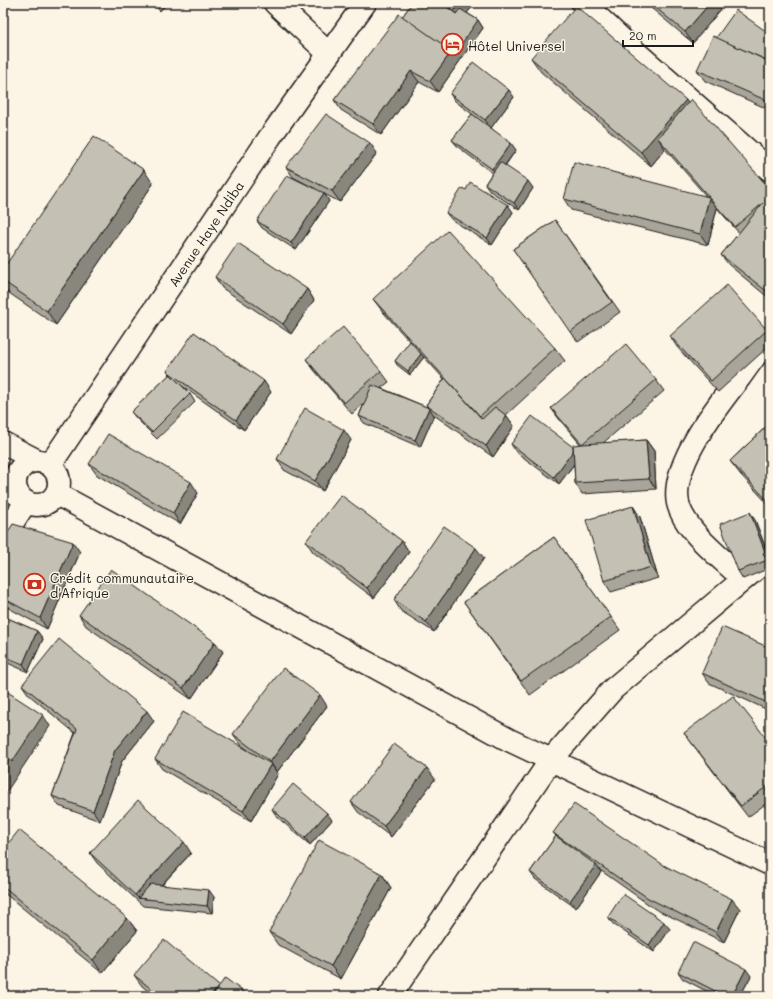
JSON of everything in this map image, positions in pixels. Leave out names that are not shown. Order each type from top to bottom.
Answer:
[{"type":"main road","points":[[275,3],[329,54]]},
{"type":"main road","name":"Avenue Haye Ndiba","points":[[44,463],[365,3]]},
{"type":"main road","points":[[583,3],[630,47],[770,170]]},
{"type":"main road","points":[[743,578],[688,526],[678,503],[678,480],[692,447],[714,410],[770,338]]},
{"type":"main road","points":[[3,443],[44,463],[58,476],[59,482],[57,494],[43,505],[31,504],[16,494]]},
{"type":"main road","points":[[3,537],[16,494],[17,475],[26,465],[44,463]]},
{"type":"main road","points":[[57,494],[502,736],[770,864]]},
{"type":"main road","points":[[390,996],[551,760],[613,690],[743,578],[770,557]]},
{"type":"building","name":"Hôtel Universel","points":[[412,3],[442,3],[456,14],[460,9],[478,20],[454,55],[452,51],[402,17]]},
{"type":"building","points":[[444,3],[460,3],[454,11]]},
{"type":"building","points":[[650,3],[710,3],[685,32]]},
{"type":"building","points":[[576,6],[686,100],[641,152],[531,58]]},
{"type":"building","points":[[736,10],[770,34],[769,61],[716,38]]},
{"type":"building","points":[[399,14],[452,51],[430,81],[411,71],[373,124],[334,100]]},
{"type":"building","points":[[713,36],[770,62],[770,102],[697,70]]},
{"type":"building","points":[[473,62],[509,90],[485,120],[450,94]]},
{"type":"building","points":[[691,99],[770,189],[770,196],[765,201],[770,205],[770,294],[721,255],[763,203],[735,227],[709,198],[700,234],[564,199],[574,162],[709,197],[658,138]]},
{"type":"building","points":[[326,114],[370,143],[332,191],[286,167]]},
{"type":"building","points":[[472,114],[511,143],[492,169],[452,140]]},
{"type":"building","points":[[94,136],[144,170],[47,311],[3,281],[3,269]]},
{"type":"building","points":[[500,162],[528,181],[514,203],[485,184]]},
{"type":"building","points":[[287,175],[324,193],[291,243],[257,221]]},
{"type":"building","points":[[470,182],[508,205],[487,238],[446,213],[462,188],[466,190]]},
{"type":"building","points":[[555,220],[612,302],[570,332],[513,249]]},
{"type":"building","points":[[448,230],[555,348],[480,416],[373,299]]},
{"type":"building","points":[[238,243],[307,289],[283,324],[215,277]]},
{"type":"building","points":[[727,285],[767,330],[711,381],[670,336]]},
{"type":"building","points":[[343,327],[381,371],[344,403],[306,359]]},
{"type":"building","points":[[194,332],[264,381],[236,420],[167,371]]},
{"type":"building","points":[[410,341],[421,354],[408,371],[395,361]]},
{"type":"building","points":[[626,344],[656,380],[582,444],[551,408]]},
{"type":"building","points":[[170,374],[190,394],[152,432],[131,412]]},
{"type":"building","points":[[445,378],[482,419],[495,407],[507,416],[486,446],[426,405]]},
{"type":"building","points":[[372,385],[429,408],[415,440],[359,416]]},
{"type":"building","points":[[305,408],[344,430],[315,481],[277,459]]},
{"type":"building","points":[[532,416],[573,447],[573,451],[554,477],[511,444]]},
{"type":"building","points":[[770,423],[770,503],[730,461]]},
{"type":"building","points":[[108,434],[191,482],[173,513],[89,464]]},
{"type":"building","points":[[646,440],[649,479],[575,483],[573,445]]},
{"type":"building","points":[[341,495],[402,541],[367,588],[306,541]]},
{"type":"building","points":[[633,506],[651,567],[604,581],[586,520]]},
{"type":"building","points":[[750,512],[765,552],[763,553],[768,560],[738,571],[720,524]]},
{"type":"building","name":"Crédit communautaire d'Afrique","points":[[13,524],[73,542],[40,618],[3,598],[3,540]]},
{"type":"building","points":[[444,526],[476,548],[426,622],[394,600]]},
{"type":"building","points":[[554,537],[611,617],[521,681],[464,602]]},
{"type":"building","points":[[770,548],[770,562],[763,553]]},
{"type":"building","points":[[111,569],[215,642],[183,688],[79,615]]},
{"type":"building","points":[[3,616],[37,631],[23,664],[3,656]]},
{"type":"building","points":[[722,627],[770,648],[770,704],[702,673]]},
{"type":"building","points":[[59,639],[147,711],[115,750],[93,811],[52,796],[77,729],[22,685]]},
{"type":"building","points":[[283,668],[320,695],[270,762],[233,734]]},
{"type":"building","points":[[3,689],[43,715],[12,762],[3,754]]},
{"type":"building","points":[[733,696],[770,743],[770,784],[741,806],[684,733]]},
{"type":"building","points":[[183,712],[271,764],[243,811],[155,759]]},
{"type":"building","points":[[394,744],[427,768],[384,826],[351,802]]},
{"type":"building","points":[[3,754],[10,759],[3,769]]},
{"type":"building","points":[[293,784],[327,813],[305,838],[272,809]]},
{"type":"building","points":[[770,798],[770,809],[765,807]]},
{"type":"building","points":[[138,800],[184,842],[135,895],[90,853]]},
{"type":"building","points":[[574,804],[665,866],[732,899],[716,932],[648,898],[553,833]]},
{"type":"building","points":[[19,830],[127,918],[93,960],[3,886],[3,850]]},
{"type":"building","points":[[556,836],[596,865],[570,901],[530,872]]},
{"type":"building","points":[[319,840],[382,874],[331,966],[269,932]]},
{"type":"building","points":[[151,884],[209,890],[207,906],[138,898]]},
{"type":"building","points":[[623,894],[664,922],[649,945],[608,917]]},
{"type":"building","points":[[164,940],[219,986],[210,996],[160,996],[134,975]]},
{"type":"building","points":[[693,942],[746,969],[732,996],[725,996],[678,972]]},
{"type":"building","points":[[225,978],[249,996],[212,996]]},
{"type":"place","name":"Hôtel Universel","points":[[453,45]]},
{"type":"place","name":"Crédit communautaire d'Afrique","points":[[35,584]]}]
